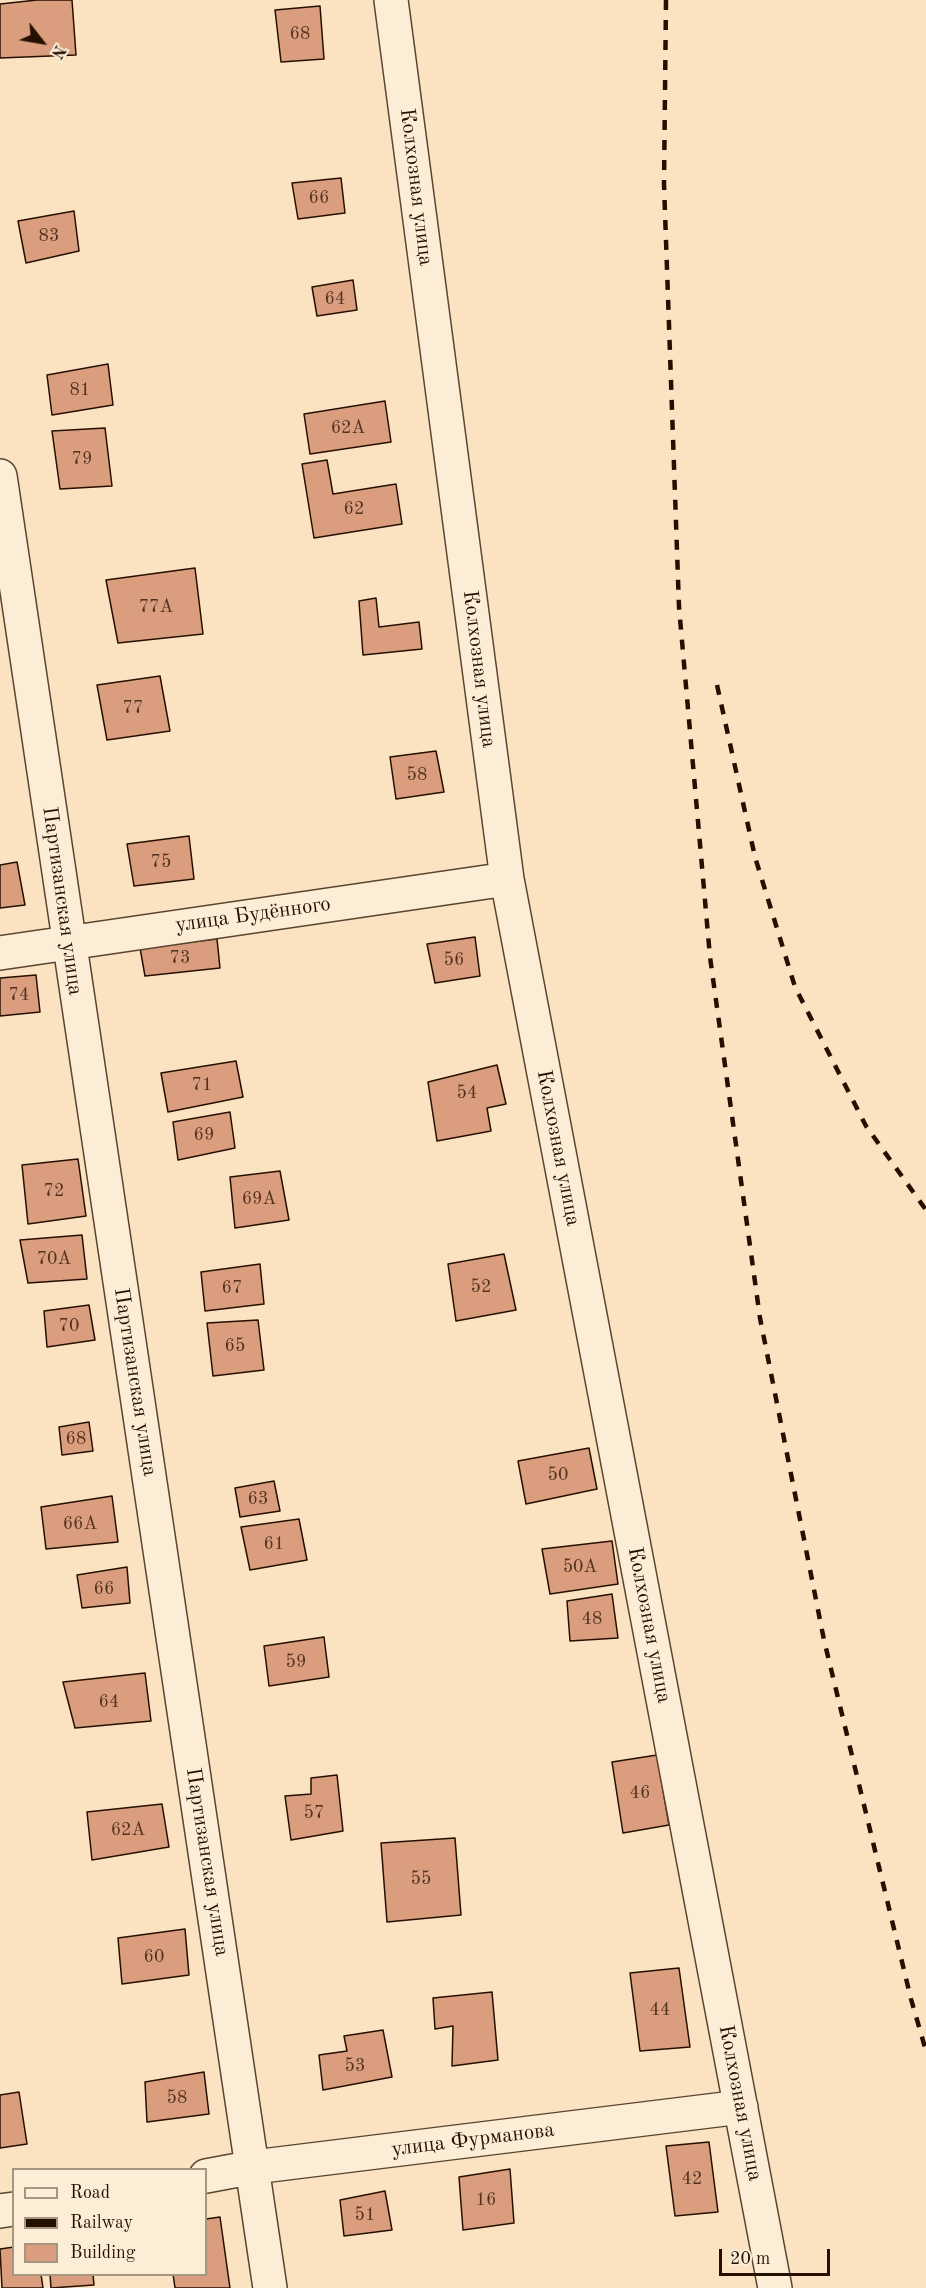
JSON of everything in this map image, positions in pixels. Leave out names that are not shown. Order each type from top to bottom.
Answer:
[{"type":"street","name":"Колхозная улица","points":[[392,0],[507,879],[775,2288]]},
{"type":"street","name":"Партизанская улица","points":[[0,476],[68,942],[254,2167],[270,2288]]},
{"type":"street","name":"улица Будённого","points":[[0,953],[507,879]]},
{"type":"street","name":"улица Фурманова","points":[[207,2176],[254,2167],[741,2107]]},
{"type":"building","points":[[37,0],[72,0],[76,55],[0,58],[0,4]]},
{"type":"building","points":[[320,6],[324,59],[281,62],[275,10]]},
{"type":"building","points":[[341,178],[345,213],[298,219],[292,183]]},
{"type":"building","points":[[74,211],[79,251],[26,263],[18,221]]},
{"type":"building","points":[[353,280],[357,310],[317,316],[312,287]]},
{"type":"building","points":[[108,364],[113,405],[52,415],[47,375]]},
{"type":"building","points":[[385,401],[391,442],[310,454],[304,414]]},
{"type":"building","points":[[105,428],[112,486],[60,489],[52,431]]},
{"type":"building","points":[[327,460],[333,494],[396,484],[402,524],[314,538],[302,464]]},
{"type":"building","points":[[195,568],[203,634],[118,643],[106,580]]},
{"type":"building","points":[[376,598],[379,627],[419,622],[422,649],[363,655],[359,601]]},
{"type":"building","points":[[160,676],[170,731],[107,740],[97,685]]},
{"type":"building","points":[[436,751],[444,792],[396,799],[390,757]]},
{"type":"building","points":[[189,836],[194,879],[134,886],[127,844]]},
{"type":"building","points":[[17,862],[25,905],[0,908],[0,865]]},
{"type":"building","points":[[475,937],[480,976],[435,983],[427,944]]},
{"type":"building","points":[[217,939],[220,968],[145,976],[140,948]]},
{"type":"building","points":[[36,975],[40,1012],[0,1016],[0,978]]},
{"type":"building","points":[[236,1061],[243,1097],[168,1112],[161,1073]]},
{"type":"building","points":[[497,1065],[506,1104],[487,1108],[491,1131],[437,1141],[428,1082]]},
{"type":"building","points":[[230,1112],[235,1148],[178,1160],[173,1122]]},
{"type":"building","points":[[78,1159],[86,1216],[28,1224],[22,1165]]},
{"type":"building","points":[[280,1171],[289,1220],[235,1228],[230,1177]]},
{"type":"building","points":[[82,1235],[87,1279],[28,1283],[20,1240]]},
{"type":"building","points":[[504,1254],[516,1310],[456,1321],[448,1264]]},
{"type":"building","points":[[260,1264],[264,1304],[205,1311],[201,1272]]},
{"type":"building","points":[[89,1305],[95,1340],[47,1347],[44,1311]]},
{"type":"building","points":[[258,1320],[264,1370],[213,1376],[207,1323]]},
{"type":"building","points":[[89,1422],[93,1451],[62,1455],[59,1427]]},
{"type":"building","points":[[589,1448],[597,1489],[526,1504],[518,1461]]},
{"type":"building","points":[[274,1481],[280,1511],[240,1517],[235,1488]]},
{"type":"building","points":[[112,1496],[118,1542],[46,1549],[41,1507]]},
{"type":"building","points":[[299,1519],[307,1560],[250,1570],[241,1527]]},
{"type":"building","points":[[612,1541],[618,1584],[550,1594],[542,1549]]},
{"type":"building","points":[[127,1567],[130,1603],[82,1608],[77,1575]]},
{"type":"building","points":[[612,1594],[618,1638],[570,1641],[567,1601]]},
{"type":"building","points":[[324,1637],[329,1677],[269,1686],[264,1646]]},
{"type":"building","points":[[145,1673],[151,1721],[75,1728],[63,1682]]},
{"type":"building","points":[[657,1755],[669,1825],[623,1833],[612,1762]]},
{"type":"building","points":[[337,1775],[343,1831],[291,1840],[285,1796],[311,1794],[311,1778]]},
{"type":"building","points":[[162,1804],[169,1847],[92,1860],[87,1812]]},
{"type":"building","points":[[455,1838],[461,1915],[387,1922],[381,1843]]},
{"type":"building","points":[[185,1929],[189,1975],[122,1984],[118,1938]]},
{"type":"building","points":[[679,1968],[690,2047],[640,2051],[630,1973]]},
{"type":"building","points":[[492,1992],[498,2060],[452,2066],[453,2026],[435,2029],[433,1998]]},
{"type":"building","points":[[383,2030],[392,2077],[323,2090],[319,2055],[347,2051],[344,2036]]},
{"type":"building","points":[[204,2072],[209,2114],[147,2122],[145,2082]]},
{"type":"building","points":[[19,2092],[27,2144],[0,2148],[0,2095]]},
{"type":"building","points":[[709,2142],[718,2212],[675,2216],[666,2146]]},
{"type":"building","points":[[510,2169],[514,2223],[463,2230],[459,2177]]},
{"type":"building","points":[[385,2191],[392,2230],[344,2236],[340,2200]]},
{"type":"building","points":[[220,2217],[230,2288],[175,2288],[173,2276],[207,2276],[207,2219]]},
{"type":"building","points":[[12,2247],[12,2276],[41,2276],[43,2288],[2,2288],[0,2249]]},
{"type":"building","points":[[50,2276],[93,2276],[94,2285],[51,2288]]},
{"type":"railway","points":[[666,0],[664,184],[679,607],[710,957],[760,1318],[824,1640],[911,1999],[926,2051]]},
{"type":"railway","points":[[717,685],[755,857],[795,987],[866,1126],[926,1210]]}]
